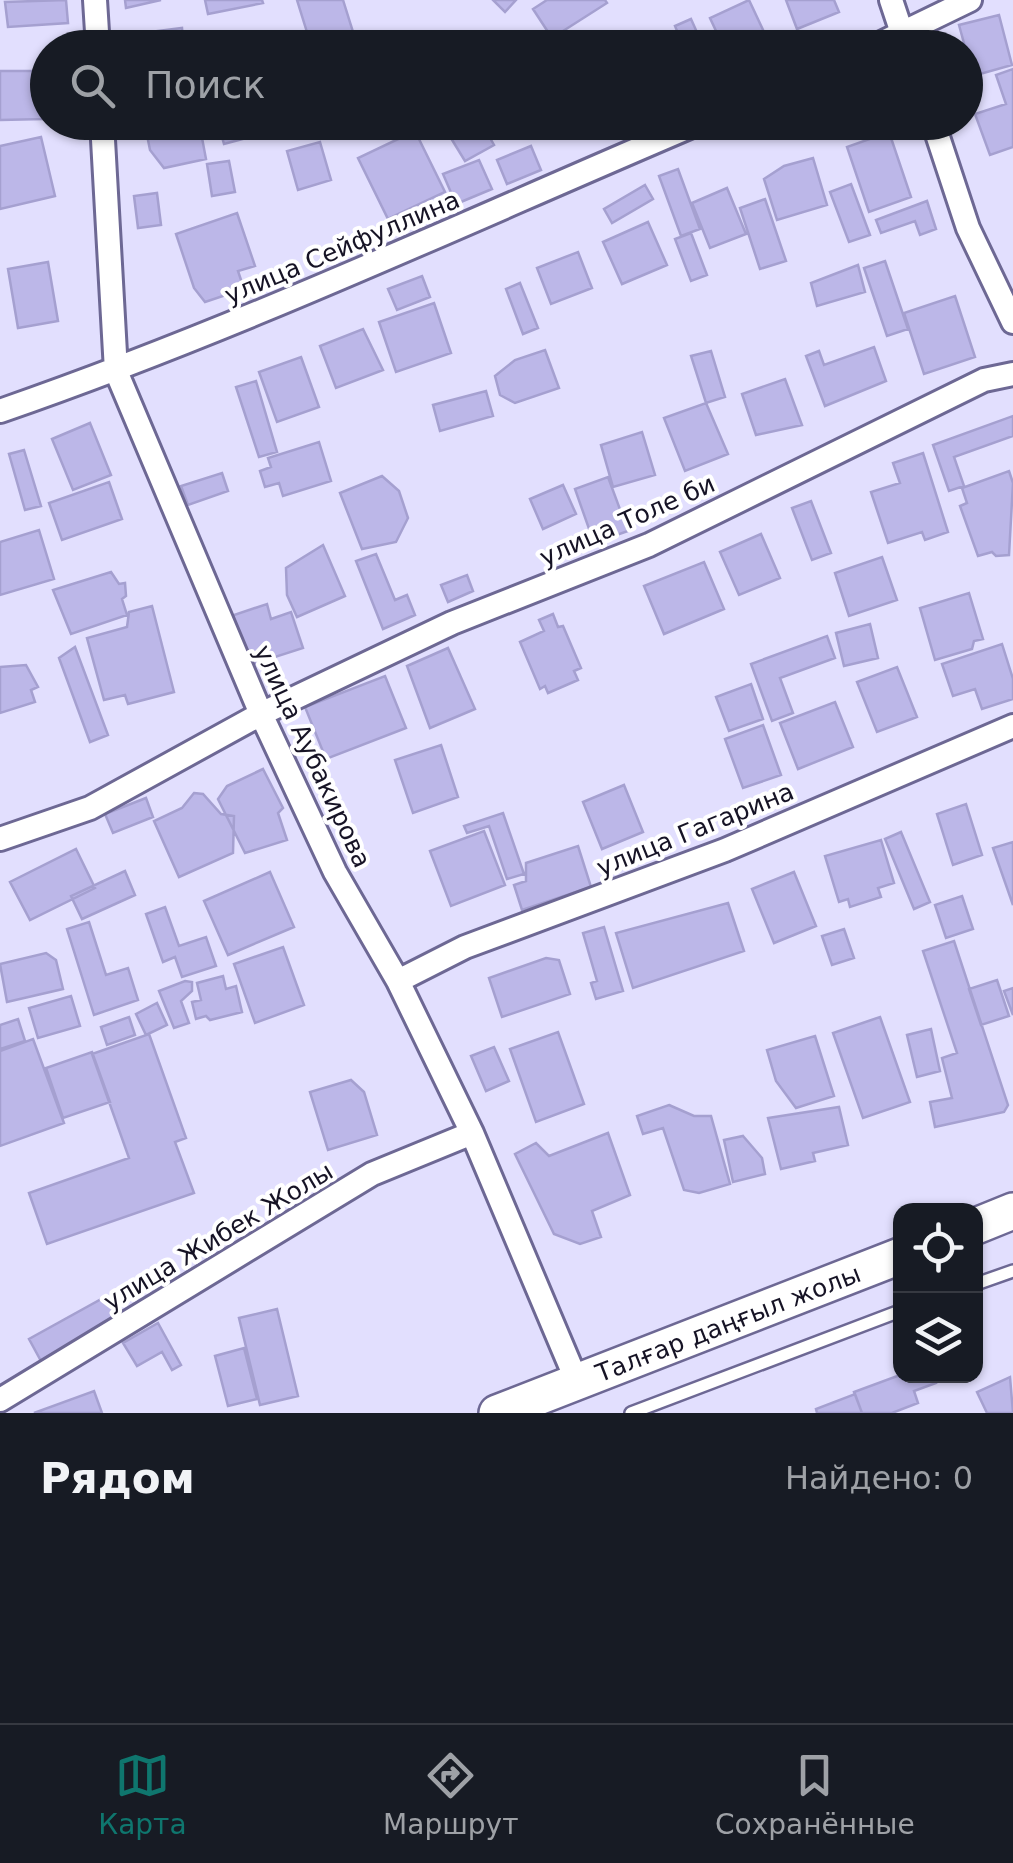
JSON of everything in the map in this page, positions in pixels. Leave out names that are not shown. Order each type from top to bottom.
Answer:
[{"type":"main road","points":[[983,1223],[1013,1211]]},
{"type":"main road","name":"Талғар даңғыл жолы","points":[[497,1413],[893,1259]]},
{"type":"street","points":[[95,0],[97,30]]},
{"type":"street","points":[[891,0],[902,30]]},
{"type":"street","points":[[920,30],[970,0]]},
{"type":"street","name":"улица Аубакирова","points":[[103,140],[116,371],[261,714],[335,872],[398,980],[472,1133],[578,1384]]},
{"type":"street","name":"улица Сейфуллина","points":[[0,411],[116,371],[350,276],[661,140]]},
{"type":"street","points":[[939,140],[968,228],[1013,322]]},
{"type":"street","name":"улица Толе би","points":[[0,839],[90,808],[261,714],[452,623],[649,545],[984,380],[1013,374]]},
{"type":"street","name":"улица Гагарина","points":[[398,980],[465,947],[725,850],[1013,726]]},
{"type":"street","name":"улица Жибек Жолы","points":[[0,1400],[372,1174],[472,1133]]},
{"type":"lane","points":[[983,1282],[1013,1271]]},
{"type":"lane","points":[[631,1413],[893,1315]]},
{"type":"building","points":[[66,0],[68,23],[8,27],[5,2]]},
{"type":"building","points":[[125,0],[161,0],[126,8]]},
{"type":"building","points":[[205,0],[262,0],[263,3],[208,14]]},
{"type":"building","points":[[297,0],[343,0],[352,30],[306,30]]},
{"type":"building","points":[[493,0],[516,0],[505,12]]},
{"type":"building","points":[[547,0],[607,3],[565,30],[547,30],[533,9]]},
{"type":"building","points":[[749,0],[763,30],[716,30],[710,18]]},
{"type":"building","points":[[786,0],[834,0],[839,12],[797,29]]},
{"type":"building","points":[[999,15],[1012,65],[983,73],[983,30],[960,30],[959,25]]},
{"type":"building","points":[[691,19],[696,30],[677,30],[675,26]]},
{"type":"building","points":[[1013,69],[1013,147],[990,155],[983,136],[983,111],[1006,104],[996,75]]},
{"type":"building","points":[[0,71],[30,71],[30,119],[0,120]]},
{"type":"building","points":[[42,140],[55,196],[0,209],[0,146]]},
{"type":"building","points":[[148,140],[202,140],[206,159],[164,168],[150,150]]},
{"type":"building","points":[[396,140],[419,140],[445,192],[388,219],[358,158]]},
{"type":"building","points":[[452,140],[491,140],[494,145],[465,161]]},
{"type":"building","points":[[867,140],[892,140],[911,197],[869,212],[847,147]]},
{"type":"building","points":[[320,142],[331,180],[298,190],[287,151]]},
{"type":"building","points":[[531,146],[541,170],[507,184],[497,160]]},
{"type":"building","points":[[813,158],[827,205],[777,220],[764,179],[784,166]]},
{"type":"building","points":[[479,160],[492,189],[456,204],[443,174]]},
{"type":"building","points":[[229,161],[235,192],[212,196],[207,164]]},
{"type":"building","points":[[678,169],[700,229],[681,236],[659,176]]},
{"type":"building","points":[[851,184],[870,235],[849,242],[830,192]]},
{"type":"building","points":[[645,185],[653,199],[612,223],[604,209]]},
{"type":"building","points":[[727,188],[746,234],[710,248],[692,203]]},
{"type":"building","points":[[157,193],[161,225],[138,228],[134,196]]},
{"type":"building","points":[[765,199],[786,261],[760,269],[740,208]]},
{"type":"building","points":[[927,201],[936,229],[920,235],[915,221],[881,233],[876,220]]},
{"type":"building","points":[[237,213],[255,266],[238,271],[244,289],[205,302],[194,288],[176,234]]},
{"type":"building","points":[[648,222],[667,265],[622,284],[603,242]]},
{"type":"building","points":[[691,233],[707,275],[691,281],[675,239]]},
{"type":"building","points":[[578,252],[592,288],[551,304],[537,268]]},
{"type":"building","points":[[885,261],[908,329],[887,336],[864,268]]},
{"type":"building","points":[[48,262],[58,321],[18,328],[8,269]]},
{"type":"building","points":[[858,265],[865,292],[817,306],[811,283]]},
{"type":"building","points":[[422,276],[430,297],[397,310],[388,289]]},
{"type":"building","points":[[520,283],[538,328],[523,334],[506,289]]},
{"type":"building","points":[[955,296],[975,357],[924,374],[904,313]]},
{"type":"building","points":[[434,303],[451,353],[396,372],[379,322]]},
{"type":"building","points":[[363,329],[383,370],[336,388],[320,346]]},
{"type":"building","points":[[874,347],[886,381],[825,406],[806,356],[819,351],[824,365]]},
{"type":"building","points":[[545,350],[559,388],[515,403],[500,395],[495,376],[515,360]]},
{"type":"building","points":[[711,351],[725,397],[706,403],[691,356]]},
{"type":"building","points":[[301,357],[319,407],[277,422],[259,372]]},
{"type":"building","points":[[785,379],[802,425],[756,435],[742,394]]},
{"type":"building","points":[[256,381],[277,452],[259,457],[236,387]]},
{"type":"building","points":[[486,391],[493,416],[440,431],[433,405]]},
{"type":"building","points":[[706,403],[728,454],[685,471],[664,418]]},
{"type":"building","points":[[1013,416],[1013,436],[954,457],[964,486],[949,491],[933,445]]},
{"type":"building","points":[[90,423],[111,475],[73,490],[52,439]]},
{"type":"building","points":[[642,432],[655,475],[613,487],[601,445]]},
{"type":"building","points":[[319,442],[331,481],[283,496],[279,483],[265,487],[260,471],[271,467],[268,458]]},
{"type":"building","points":[[24,450],[41,506],[25,510],[9,454]]},
{"type":"building","points":[[923,453],[948,532],[925,540],[922,532],[888,543],[871,492],[900,483],[893,463]]},
{"type":"building","points":[[1009,471],[1013,483],[1009,555],[996,556],[992,552],[978,556],[960,506],[967,503],[962,488]]},
{"type":"building","points":[[222,473],[228,491],[188,505],[181,486]]},
{"type":"building","points":[[382,476],[399,491],[408,518],[396,542],[362,549],[340,493]]},
{"type":"building","points":[[608,477],[628,531],[594,543],[575,489]]},
{"type":"building","points":[[109,482],[122,519],[62,540],[49,503]]},
{"type":"building","points":[[563,485],[576,514],[543,529],[530,499]]},
{"type":"building","points":[[811,501],[831,553],[812,560],[792,508]]},
{"type":"building","points":[[39,530],[54,579],[0,595],[0,542]]},
{"type":"building","points":[[761,534],[780,578],[739,595],[720,552]]},
{"type":"building","points":[[323,545],[345,596],[297,617],[287,595],[286,568]]},
{"type":"building","points":[[376,554],[395,600],[407,595],[415,615],[383,629],[356,561]]},
{"type":"building","points":[[882,557],[897,600],[849,616],[835,573]]},
{"type":"building","points":[[704,562],[724,609],[664,634],[644,586]]},
{"type":"building","points":[[111,572],[119,584],[125,583],[126,596],[122,599],[127,615],[71,634],[53,590]]},
{"type":"building","points":[[467,575],[473,591],[448,602],[441,585]]},
{"type":"building","points":[[969,593],[983,639],[974,641],[972,649],[935,660],[920,608]]},
{"type":"building","points":[[267,604],[271,619],[291,612],[303,648],[247,666],[231,616]]},
{"type":"building","points":[[152,606],[174,692],[128,704],[125,695],[104,700],[87,638],[127,627],[129,612]]},
{"type":"building","points":[[553,614],[558,627],[563,626],[581,668],[574,671],[578,680],[548,693],[545,686],[540,689],[520,642],[544,631],[539,620]]},
{"type":"building","points":[[870,624],[878,658],[844,666],[836,633]]},
{"type":"building","points":[[827,636],[835,658],[780,678],[793,713],[772,721],[751,664]]},
{"type":"building","points":[[1002,644],[1013,679],[1013,699],[982,709],[975,689],[953,696],[942,664]]},
{"type":"building","points":[[75,647],[108,735],[90,742],[59,658]]},
{"type":"building","points":[[448,648],[475,709],[430,728],[407,666]]},
{"type":"building","points":[[26,665],[38,687],[31,690],[35,702],[0,713],[0,667]]},
{"type":"building","points":[[897,667],[917,717],[877,732],[857,682]]},
{"type":"building","points":[[385,676],[406,728],[326,759],[305,707]]},
{"type":"building","points":[[751,684],[763,719],[729,731],[716,697]]},
{"type":"building","points":[[835,702],[853,747],[798,769],[780,723]]},
{"type":"building","points":[[763,725],[781,775],[743,788],[725,739]]},
{"type":"building","points":[[441,745],[458,797],[413,813],[395,760]]},
{"type":"building","points":[[263,769],[283,808],[278,813],[287,840],[245,853],[218,799],[227,786]]},
{"type":"building","points":[[624,785],[643,832],[602,849],[583,802]]},
{"type":"building","points":[[194,793],[203,794],[221,814],[234,816],[233,853],[179,877],[154,821],[182,808]]},
{"type":"building","points":[[146,798],[153,817],[113,833],[105,814]]},
{"type":"building","points":[[966,804],[982,855],[953,865],[937,814]]},
{"type":"building","points":[[503,813],[524,874],[507,879],[489,826],[467,833],[464,826]]},
{"type":"building","points":[[484,831],[505,885],[451,906],[430,851]]},
{"type":"building","points":[[901,832],[930,902],[914,909],[885,839]]},
{"type":"building","points":[[881,840],[894,883],[878,888],[881,897],[850,907],[848,899],[839,902],[825,856]]},
{"type":"building","points":[[1013,842],[1013,905],[993,848]]},
{"type":"building","points":[[578,846],[591,887],[522,910],[514,885],[526,881],[526,863]]},
{"type":"building","points":[[76,849],[95,888],[30,920],[10,882]]},
{"type":"building","points":[[125,871],[135,895],[82,919],[71,896]]},
{"type":"building","points":[[270,872],[294,927],[228,955],[204,901]]},
{"type":"building","points":[[794,872],[816,926],[774,943],[752,889]]},
{"type":"building","points":[[962,896],[973,929],[946,938],[935,905]]},
{"type":"building","points":[[728,903],[744,951],[633,988],[616,933]]},
{"type":"building","points":[[165,907],[179,946],[206,937],[216,966],[182,977],[175,957],[163,962],[146,914]]},
{"type":"building","points":[[89,922],[106,975],[128,968],[138,1000],[94,1015],[67,929]]},
{"type":"building","points":[[604,927],[623,991],[596,999],[591,983],[597,981],[583,933]]},
{"type":"building","points":[[844,929],[854,958],[832,965],[822,936]]},
{"type":"building","points":[[954,941],[1008,1105],[1004,1112],[935,1127],[930,1102],[952,1098],[942,1058],[957,1053],[923,951]]},
{"type":"building","points":[[283,947],[304,1005],[255,1023],[234,964]]},
{"type":"building","points":[[46,953],[56,960],[63,989],[7,1002],[0,964]]},
{"type":"building","points":[[546,958],[559,960],[570,994],[502,1017],[489,978]]},
{"type":"building","points":[[223,976],[226,989],[236,986],[242,1012],[210,1020],[206,1016],[196,1019],[192,1002],[201,1000],[197,983]]},
{"type":"building","points":[[997,980],[1009,1016],[981,1025],[969,989]]},
{"type":"building","points":[[192,982],[192,991],[181,1001],[189,1023],[174,1028],[159,991]]},
{"type":"building","points":[[1013,988],[1013,1015],[1004,991]]},
{"type":"building","points":[[71,996],[80,1026],[38,1038],[29,1008]]},
{"type":"building","points":[[157,1003],[167,1025],[146,1035],[136,1014]]},
{"type":"building","points":[[129,1017],[135,1035],[107,1045],[101,1027]]},
{"type":"building","points":[[880,1017],[910,1102],[863,1118],[833,1033]]},
{"type":"building","points":[[18,1019],[25,1041],[0,1049],[0,1025]]},
{"type":"building","points":[[931,1029],[940,1071],[917,1077],[907,1035]]},
{"type":"building","points":[[558,1032],[584,1104],[536,1122],[510,1049]]},
{"type":"building","points":[[149,1034],[186,1138],[175,1142],[194,1193],[47,1244],[29,1193],[129,1158],[92,1054]]},
{"type":"building","points":[[815,1036],[834,1096],[796,1108],[776,1081],[767,1050]]},
{"type":"building","points":[[33,1039],[64,1123],[0,1146],[0,1051]]},
{"type":"building","points":[[494,1047],[509,1081],[486,1091],[471,1056]]},
{"type":"building","points":[[92,1052],[110,1102],[63,1118],[46,1068]]},
{"type":"building","points":[[351,1080],[364,1092],[377,1135],[328,1150],[310,1092]]},
{"type":"building","points":[[669,1105],[694,1116],[711,1116],[730,1184],[699,1193],[684,1190],[663,1128],[643,1134],[637,1116]]},
{"type":"building","points":[[839,1107],[848,1145],[813,1153],[815,1161],[781,1169],[768,1118]]},
{"type":"building","points":[[608,1133],[630,1195],[592,1211],[601,1237],[580,1244],[554,1234],[515,1154],[536,1143],[549,1156]]},
{"type":"building","points":[[743,1136],[762,1158],[765,1174],[733,1182],[724,1140]]},
{"type":"building","points":[[105,1297],[117,1318],[41,1361],[29,1339]]},
{"type":"building","points":[[277,1309],[298,1396],[260,1405],[239,1318]]},
{"type":"building","points":[[158,1323],[181,1365],[172,1370],[162,1352],[137,1366],[123,1343]]},
{"type":"building","points":[[244,1348],[257,1399],[228,1406],[215,1356]]},
{"type":"building","points":[[1010,1377],[1013,1413],[987,1413],[977,1392]]},
{"type":"building","points":[[893,1378],[893,1383],[936,1383],[914,1391],[918,1403],[892,1413],[862,1413],[854,1392]]},
{"type":"building","points":[[94,1391],[102,1413],[34,1413]]},
{"type":"building","points":[[855,1394],[862,1413],[817,1413],[816,1409]]}]
